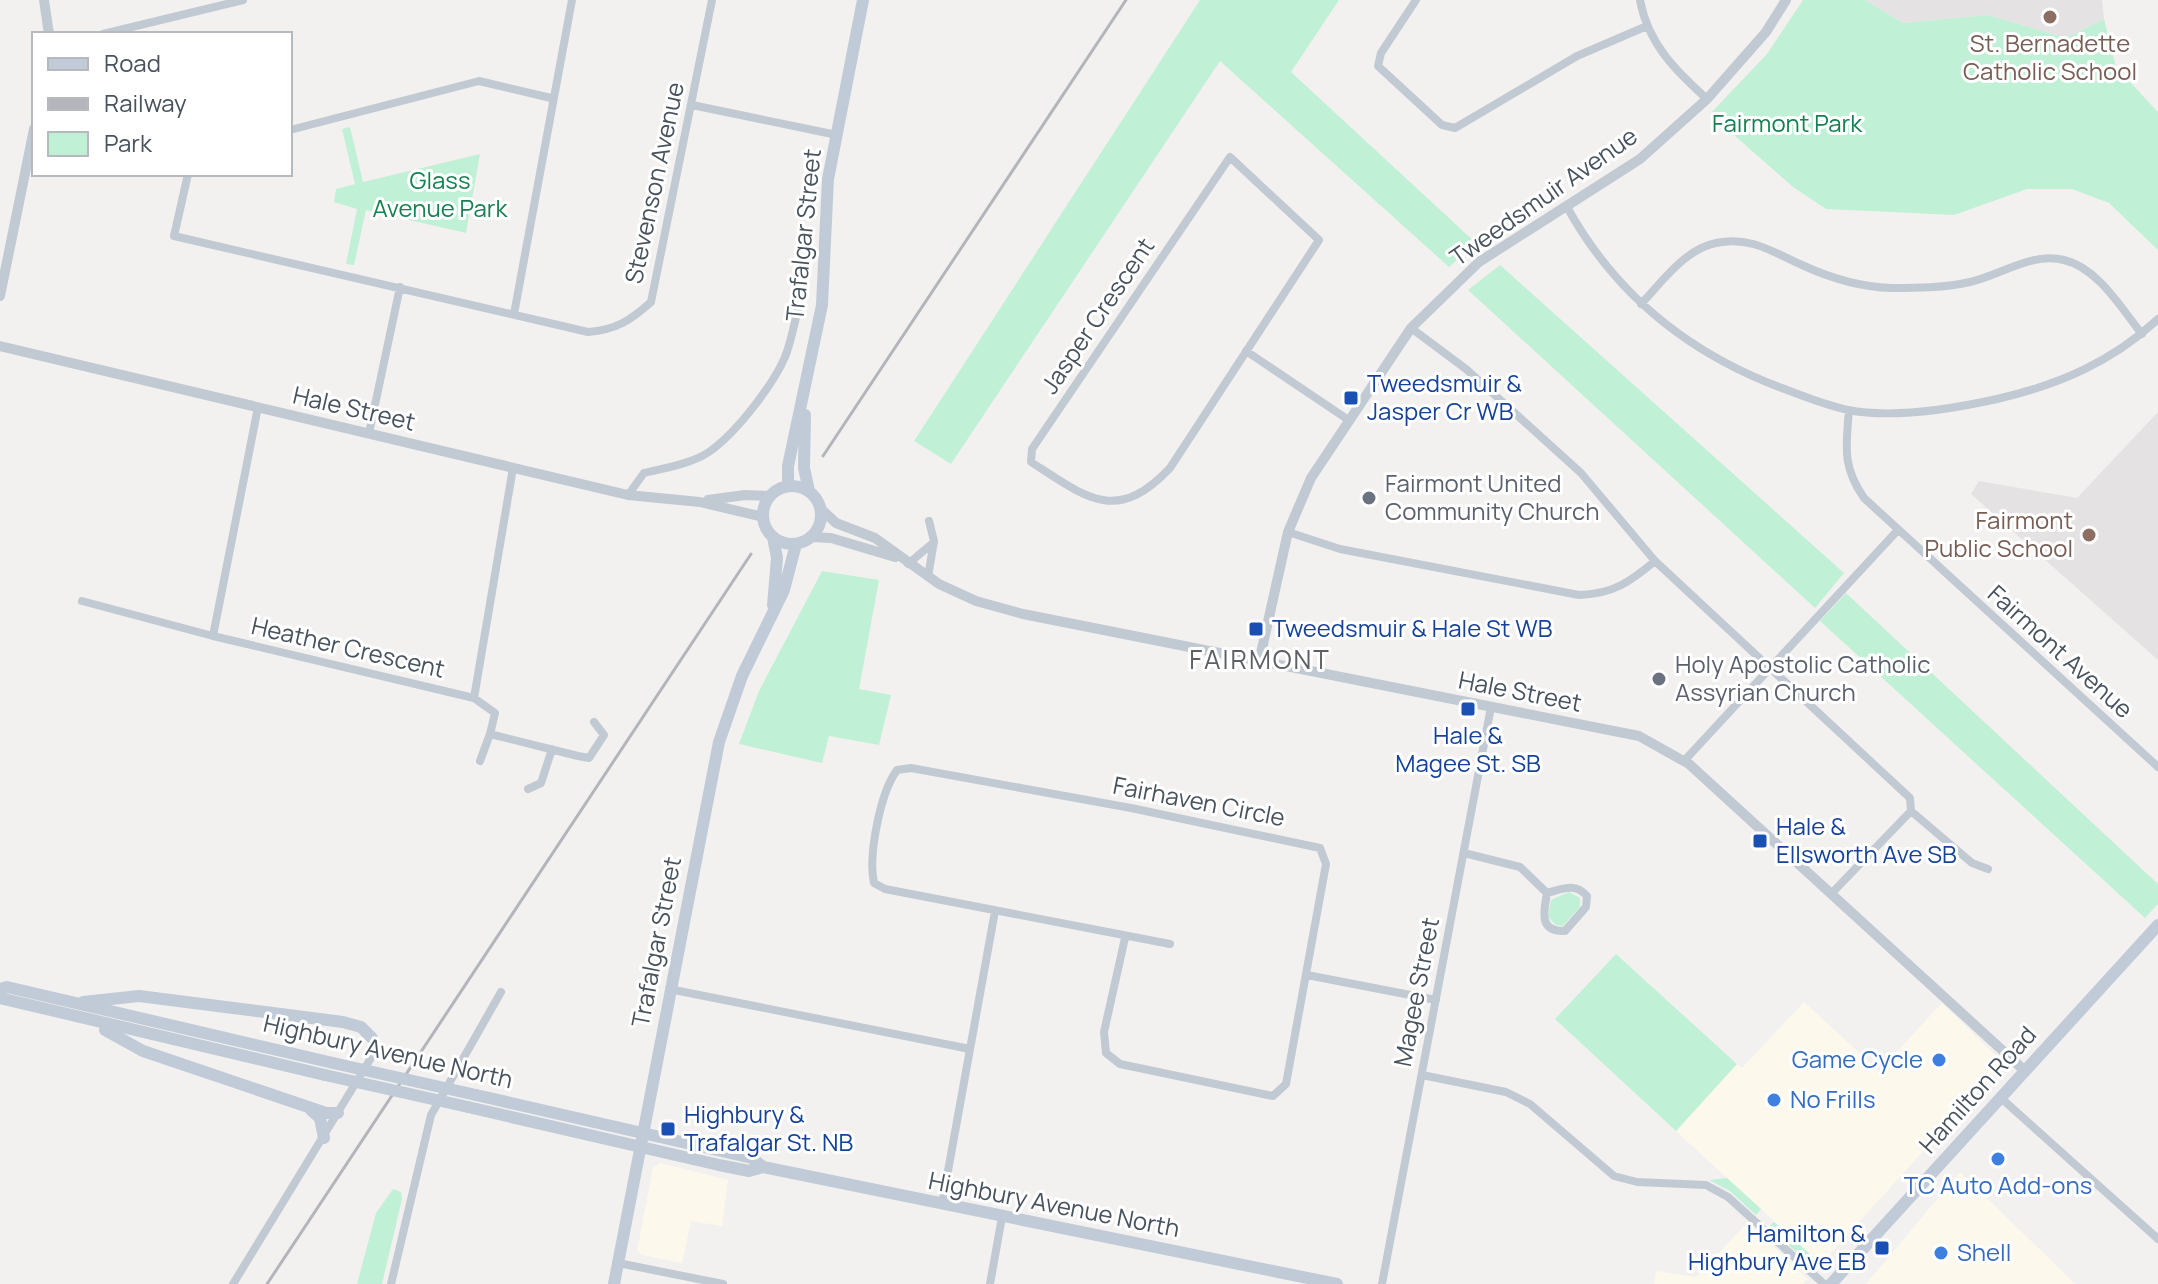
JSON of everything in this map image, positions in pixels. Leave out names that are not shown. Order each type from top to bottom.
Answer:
[{"type":"main road","name":"Trafalgar Street","points":[[788,486],[788,466],[822,305],[828,179],[863,0]]},
{"type":"main road","name":"Trafalgar Street","points":[[806,381],[804,468],[809,491]]},
{"type":"main road","points":[[788,486],[809,491],[821,509],[820,524],[811,537],[796,544],[773,537],[763,517],[770,496],[788,486]]},
{"type":"main road","name":"Trafalgar Street","points":[[771,617],[777,558],[773,537]]},
{"type":"main road","name":"Trafalgar Street","points":[[614,1284],[719,742],[742,676],[784,590],[796,544]]},
{"type":"main road","name":"Hamilton Road","points":[[1831,1284],[2158,925]]},
{"type":"main road","name":"Highbury Avenue North","points":[[0,989],[7,987],[642,1131],[752,1158],[763,1167],[1337,1284]]},
{"type":"main road","points":[[71,1003],[139,996],[343,1022],[361,1027],[372,1038]]},
{"type":"main road","name":"Highbury Avenue North","points":[[0,998],[639,1148],[749,1171],[763,1167]]},
{"type":"main road","points":[[92,1022],[143,1051],[309,1107],[338,1113]]},
{"type":"main road","points":[[309,1107],[320,1118],[324,1138]]},
{"type":"street","points":[[44,0],[49,32]]},
{"type":"street","points":[[189,0],[192,13]]},
{"type":"street","points":[[111,32],[243,0]]},
{"type":"street","points":[[514,314],[551,98],[572,0]]},
{"type":"street","name":"Stevenson Avenue","points":[[188,176],[174,236],[588,332],[610,331],[629,321],[651,302],[712,0]]},
{"type":"street","points":[[1416,0],[1381,53],[1378,66],[1442,125],[1455,128],[1577,56],[1647,26]]},
{"type":"street","points":[[1640,0],[1647,26],[1676,71],[1707,99]]},
{"type":"street","name":"Tweedsmuir Avenue","points":[[1259,662],[1288,532],[1311,478],[1411,328],[1479,262],[1640,159],[1707,99],[1766,32],[1786,0]]},
{"type":"street","points":[[292,129],[479,81],[551,98]]},
{"type":"street","name":"Stevenson Avenue","points":[[692,105],[837,135]]},
{"type":"street","points":[[0,296],[32,139]]},
{"type":"street","name":"Jasper Crescent","points":[[1230,157],[1319,240],[1246,351],[1170,468],[1148,491],[1118,503],[1086,494],[1031,462],[1032,449],[1230,157]]},
{"type":"street","points":[[1567,207],[1601,260],[1669,330],[1750,376],[1849,410],[1945,411],[2013,395],[2076,376],[2142,334],[2158,319]]},
{"type":"street","points":[[1641,304],[1684,260],[1711,244],[1735,240],[1763,245],[1803,266],[1842,279],[1888,288],[1969,282],[2039,258],[2061,259],[2081,265],[2109,292],[2142,334]]},
{"type":"street","points":[[369,433],[400,287]]},
{"type":"street","points":[[628,495],[644,473],[669,468],[712,450],[731,430],[766,390],[785,357],[798,309]]},
{"type":"street","points":[[1411,328],[1466,369],[1581,473],[1655,561],[1895,782],[1910,798],[1911,811],[1972,863],[1988,869]]},
{"type":"street","name":"Hale Street","points":[[0,346],[628,495],[700,502],[763,517]]},
{"type":"street","points":[[1246,351],[1350,421]]},
{"type":"street","name":"Heather Crescent","points":[[258,407],[213,636],[474,698],[513,468]]},
{"type":"street","name":"Fairmont Avenue","points":[[1849,410],[1846,453],[1849,477],[1897,531],[2158,767]]},
{"type":"street","name":"Hale Street","points":[[700,502],[745,495],[770,496]]},
{"type":"street","name":"Hale Street","points":[[821,509],[836,523],[875,538],[928,577],[976,601],[1023,614],[1639,736],[1684,761],[2025,1071]]},
{"type":"street","points":[[928,577],[934,541],[929,521]]},
{"type":"street","points":[[1684,761],[1897,531]]},
{"type":"street","points":[[1288,532],[1340,549],[1579,595],[1603,594],[1624,587],[1655,561]]},
{"type":"street","name":"Hale Street","points":[[811,537],[831,538],[904,561]]},
{"type":"street","points":[[904,561],[934,541]]},
{"type":"street","points":[[82,601],[213,636]]},
{"type":"street","points":[[474,698],[495,713],[480,761]]},
{"type":"street","name":"Magee Street","points":[[1382,1284],[1491,707]]},
{"type":"street","points":[[490,734],[589,758],[604,735],[604,730],[594,722]]},
{"type":"street","points":[[528,789],[541,783],[552,749]]},
{"type":"street","name":"Fairhaven Circle","points":[[911,768],[1131,808],[1320,848],[1326,864],[1286,1084],[1273,1096],[1256,1094],[1120,1064],[1106,1053],[1104,1032],[1125,938],[995,911],[885,889],[874,883],[871,868],[887,783],[897,770],[911,768]]},
{"type":"street","points":[[1831,894],[1911,811]]},
{"type":"street","points":[[1464,853],[1520,867],[1547,893]]},
{"type":"street","points":[[1571,886],[1580,888],[1587,896],[1586,907],[1565,931],[1554,931],[1546,926],[1543,918],[1547,893],[1571,886]]},
{"type":"street","points":[[942,1204],[995,911]]},
{"type":"street","points":[[1125,938],[1170,944]]},
{"type":"street","points":[[1307,975],[1436,1000]]},
{"type":"street","points":[[669,989],[970,1049]]},
{"type":"street","points":[[391,1284],[431,1115],[486,1024],[501,992]]},
{"type":"street","points":[[233,1284],[374,1053],[372,1038]]},
{"type":"street","points":[[1422,1075],[1506,1092],[1530,1104],[1614,1176],[1637,1182],[1706,1185],[1728,1197],[1824,1284]]},
{"type":"street","points":[[2001,1098],[2158,1239]]},
{"type":"street","points":[[990,1284],[1002,1217]]},
{"type":"street","points":[[618,1263],[723,1284]]},
{"type":"shaded area","name":"St. Bernadette Catholic School","points":[[1865,0],[2102,0],[2104,19],[2066,38],[1988,15],[1903,23]]},
{"type":"shaded area","name":"Fairmont Public School","points":[[2158,412],[2158,660],[1971,494],[1979,481],[2077,498]]},
{"type":"shaded area","points":[[1804,1002],[1879,1071],[1942,1003],[2003,1063],[1821,1264],[1676,1131],[1737,1064],[1742,1068]]},
{"type":"shaded area","points":[[660,1163],[728,1180],[722,1226],[691,1221],[682,1263],[642,1255],[637,1251],[653,1168]]},
{"type":"shaded area","points":[[1960,1172],[2075,1284],[1866,1284]]},
{"type":"shaded area","points":[[1748,1222],[1808,1279],[1803,1284],[1654,1284],[1656,1271],[1696,1277]]},
{"type":"green space","points":[[1200,0],[1339,0],[1291,72],[1476,243],[1449,267],[1220,61],[951,464],[914,441]]},
{"type":"green space","name":"Fairmont Park","points":[[1803,0],[1865,0],[1903,23],[1988,15],[2066,38],[2104,19],[2116,67],[2158,112],[2158,250],[2109,203],[2072,189],[2027,189],[1954,215],[1826,209],[1793,187],[1710,114],[1767,54]]},
{"type":"green space","name":"Glass Avenue Park","points":[[350,127],[363,182],[480,154],[466,233],[366,210],[354,265],[346,264],[357,209],[334,202],[336,189],[355,184],[342,129]]},
{"type":"green space","points":[[1500,265],[1844,573],[1815,608],[1468,290]]},
{"type":"green space","points":[[822,571],[879,580],[859,689],[891,695],[879,745],[829,736],[822,763],[739,744],[759,691]]},
{"type":"green space","points":[[1846,593],[2158,884],[2158,904],[2145,918],[1820,621]]},
{"type":"green space","points":[[1569,892],[1580,898],[1580,907],[1563,926],[1556,925],[1548,917],[1551,900]]},
{"type":"green space","points":[[1616,954],[1737,1064],[1676,1131],[1555,1019]]},
{"type":"green space","points":[[1727,1178],[1761,1209],[1756,1215],[1730,1191],[1709,1180]]},
{"type":"green space","points":[[393,1189],[401,1192],[402,1199],[382,1284],[357,1284],[376,1213]]},
{"type":"green space","points":[[1774,1222],[1821,1264],[1816,1270],[1769,1227]]},
{"type":"railway","points":[[823,456],[1126,0]]},
{"type":"railway","points":[[267,1284],[751,554]]},
{"type":"place","name":"St. Bernadette Catholic School","points":[[2050,17]]},
{"type":"place","name":"Tweedsmuir & Jasper Cr WB","points":[[1351,398]]},
{"type":"place","name":"Fairmont United Community Church","points":[[1369,498]]},
{"type":"place","name":"Fairmont Public School","points":[[2089,535]]},
{"type":"place","name":"Tweedsmuir & Hale St WB","points":[[1256,629]]},
{"type":"place","name":"Holy Apostolic Catholic Assyrian Church","points":[[1659,679]]},
{"type":"place","name":"Hale & Magee St. SB","points":[[1468,709]]},
{"type":"place","name":"Hale & Ellsworth Ave SB","points":[[1760,841]]},
{"type":"place","name":"Game Cycle","points":[[1939,1060]]},
{"type":"place","name":"No Frills","points":[[1774,1100]]},
{"type":"place","name":"Highbury & Trafalgar St. NB","points":[[668,1129]]},
{"type":"place","name":"TC Auto Add-ons","points":[[1998,1159]]},
{"type":"place","name":"Hamilton & Highbury Ave EB","points":[[1882,1248]]},
{"type":"place","name":"Shell","points":[[1941,1253]]},
{"type":"district","name":"FAIRMONT","points":[[1260,660]]}]
